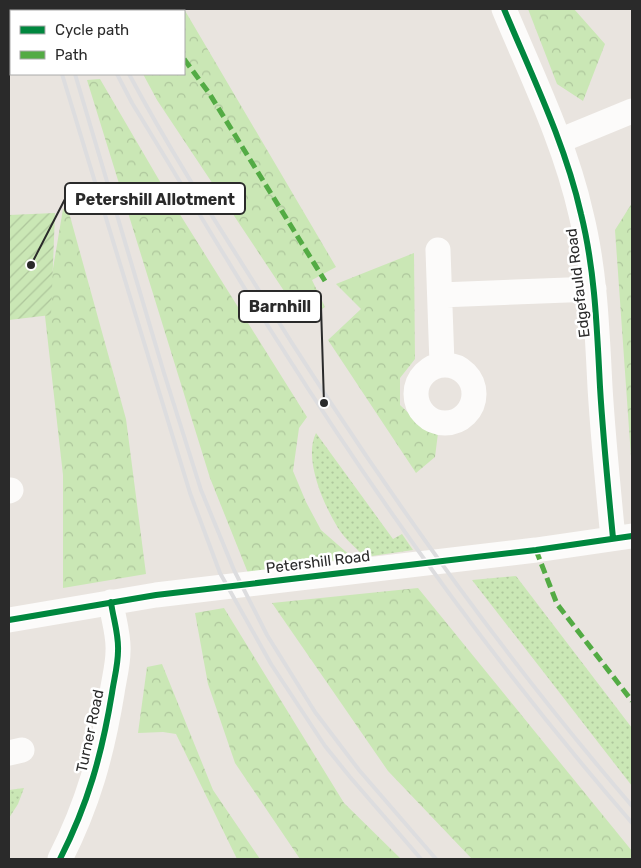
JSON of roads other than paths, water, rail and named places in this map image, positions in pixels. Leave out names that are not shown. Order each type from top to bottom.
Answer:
[{"type":"street","name":"Edgefauld Road","points":[[504,9],[559,141],[571,173],[582,216],[594,289],[602,423],[622,537]]},
{"type":"street","points":[[559,141],[632,111]]},
{"type":"street","points":[[438,250],[442,364]]},
{"type":"street","points":[[440,295],[594,289]]},
{"type":"street","name":"Petershill Road","points":[[9,620],[156,595],[536,550],[622,537]]},
{"type":"street","name":"Turner Road","points":[[60,859],[89,793],[98,762],[109,707],[118,651],[111,602]]},
{"type":"railway","points":[[62,75],[190,493],[220,573],[271,664],[325,746],[421,859]]},
{"type":"railway","points":[[75,75],[201,490],[234,570],[267,635],[315,712],[359,770],[436,859]]},
{"type":"railway","points":[[118,75],[132,103],[244,287],[363,471],[492,651],[584,767],[632,823]]},
{"type":"railway","points":[[130,75],[174,153],[296,350],[386,485],[432,551],[529,681],[632,806]]},
{"type":"place","name":"Petershill Allotment","points":[[31,265]]},
{"type":"place","name":"Barnhill","points":[[324,403]]}]
